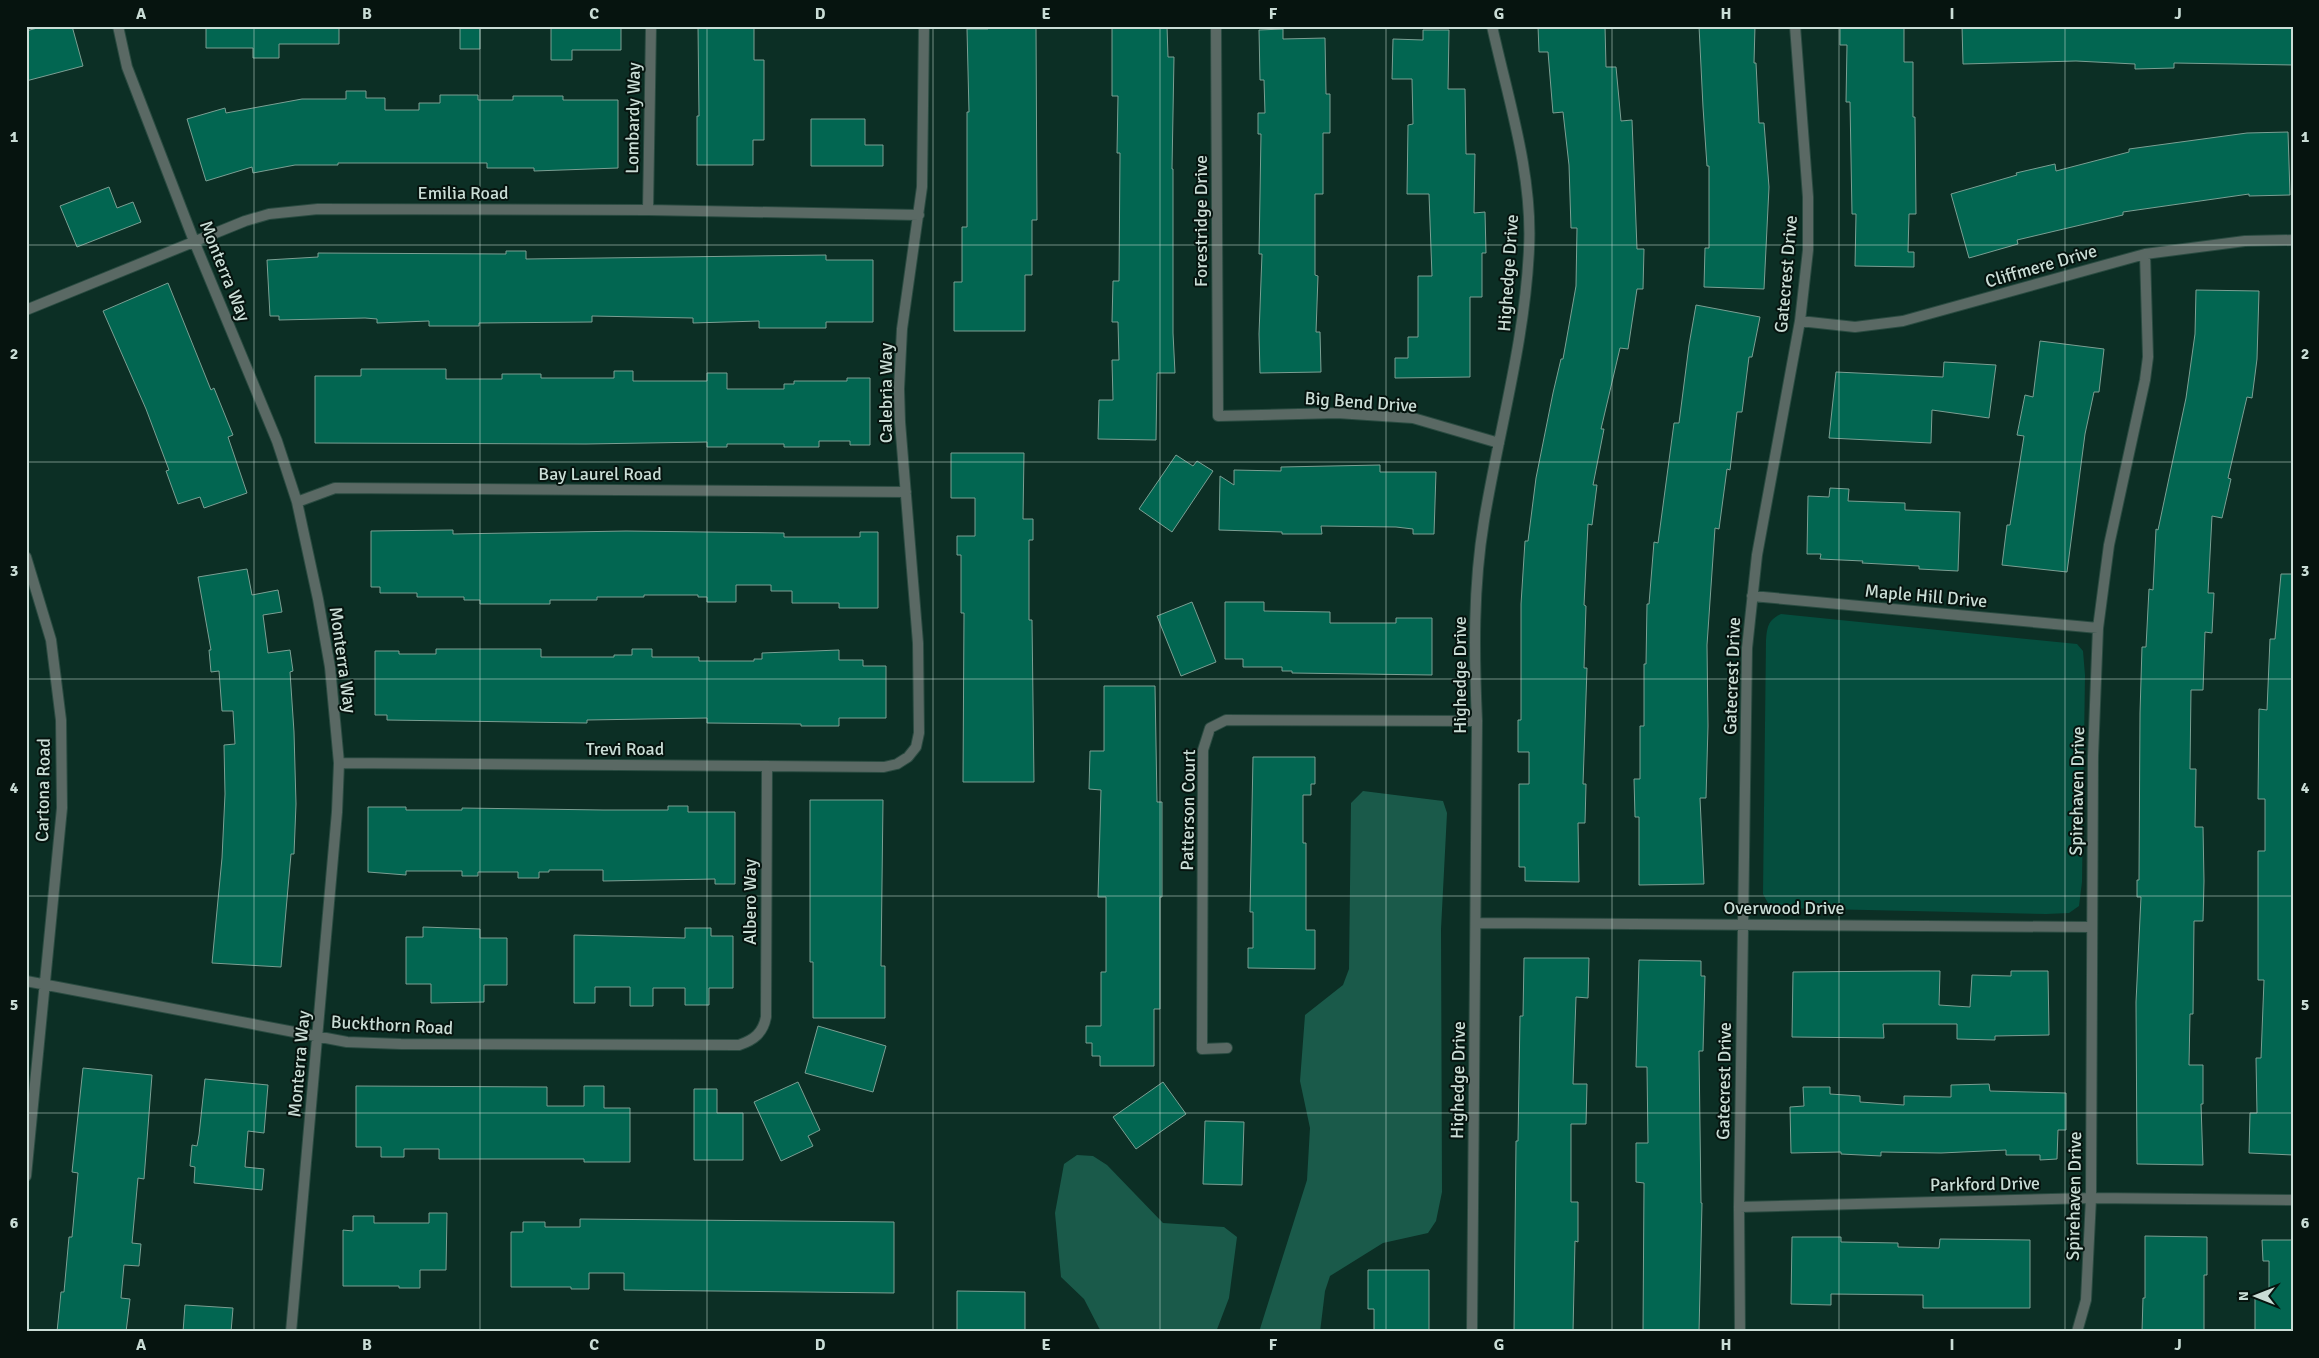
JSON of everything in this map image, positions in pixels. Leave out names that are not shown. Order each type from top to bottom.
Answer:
[{"type":"street","name":"Monterra Way","points":[[118,26],[127,66],[194,241],[277,441],[297,502],[318,599],[330,667],[339,763],[330,904],[291,1332]]},
{"type":"street","name":"Lombardy Way","points":[[648,210],[651,26]]},
{"type":"street","name":"Calebria Way","points":[[908,757],[916,747],[919,733],[920,674],[900,422],[900,361],[902,329],[919,215],[922,179],[924,26]]},
{"type":"street","name":"Forestridge Drive","points":[[1216,26],[1218,416]]},
{"type":"street","name":"Highedge Drive","points":[[1472,1332],[1477,721],[1474,650],[1477,572],[1484,522],[1522,327],[1530,248],[1529,191],[1492,26]]},
{"type":"street","name":"Gatecrest Drive","points":[[1740,1332],[1739,1207],[1747,648],[1757,554],[1800,321],[1808,250],[1808,197],[1795,26]]},
{"type":"street","name":"Emilia Road","points":[[26,310],[244,220],[269,214],[308,209],[648,210],[919,215]]},
{"type":"street","name":"Cliffmere Drive","points":[[1800,321],[1855,327],[1903,321],[2145,254],[2244,241],[2293,240]]},
{"type":"street","name":"Spirehaven Drive","points":[[2078,1332],[2086,1300],[2091,1198],[2093,756],[2098,628],[2109,545],[2146,372],[2148,332],[2145,254]]},
{"type":"street","name":"Big Bend Drive","points":[[1218,416],[1337,413],[1413,418],[1499,443]]},
{"type":"street","name":"Bay Laurel Road","points":[[297,502],[335,488],[906,492]]},
{"type":"street","name":"Cartona Road","points":[[26,557],[51,640],[60,720],[62,808],[26,1176]]},
{"type":"street","name":"Maple Hill Drive","points":[[1752,596],[2098,628]]},
{"type":"street","name":"Patterson Court","points":[[1227,1048],[1202,1049],[1203,750],[1210,728],[1226,720],[1477,721]]},
{"type":"street","name":"Trevi Road","points":[[339,763],[884,767],[897,764],[908,757]]},
{"type":"street","name":"Albero Way","points":[[758,1035],[764,1026],[766,1017],[767,766]]},
{"type":"street","name":"Overwood Drive","points":[[1476,923],[2091,926]]},
{"type":"street","name":"Buckthorn Road","points":[[26,981],[347,1042],[401,1044],[739,1045],[758,1035]]},
{"type":"street","name":"Parkford Drive","points":[[1739,1207],[2091,1198],[2293,1200]]},
{"type":"green space","points":[[1781,614],[2077,644],[2083,651],[2085,675],[2082,882],[2079,906],[2069,913],[2046,914],[1776,908],[1768,903],[1763,894],[1766,640],[1769,624]]},
{"type":"green space","points":[[1363,791],[1443,801],[1447,813],[1441,929],[1442,1192],[1436,1221],[1428,1233],[1383,1243],[1330,1276],[1325,1291],[1320,1332],[1259,1332],[1307,1180],[1310,1128],[1300,1081],[1305,1015],[1343,985],[1349,969],[1351,803]]},
{"type":"green space","points":[[1077,1155],[1093,1156],[1107,1165],[1163,1223],[1224,1227],[1237,1237],[1229,1298],[1216,1332],[1102,1332],[1084,1299],[1061,1277],[1055,1213],[1064,1164]]},
{"type":"building","points":[[45,26],[72,26],[83,66],[26,81],[26,31]]},
{"type":"building","points":[[206,26],[339,26],[339,44],[279,44],[279,58],[253,58],[253,48],[206,48]]},
{"type":"building","points":[[460,26],[480,26],[480,49],[460,49]]},
{"type":"building","points":[[551,26],[621,26],[621,50],[572,50],[572,60],[551,60]]},
{"type":"building","points":[[698,26],[754,26],[754,60],[764,60],[764,140],[753,140],[753,165],[697,165],[697,116],[699,116]]},
{"type":"building","points":[[988,26],[1036,26],[1037,220],[1032,220],[1032,275],[1025,275],[1025,331],[954,331],[954,282],[962,282],[962,227],[967,227],[967,112],[969,112],[967,29],[988,29]]},
{"type":"building","points":[[1112,26],[1167,26],[1168,57],[1174,57],[1172,169],[1175,373],[1157,373],[1156,440],[1098,439],[1099,400],[1113,400],[1112,360],[1119,360],[1118,322],[1112,322],[1113,281],[1119,281],[1120,153],[1117,153],[1118,96],[1112,96]]},
{"type":"building","points":[[1538,26],[1605,26],[1606,67],[1616,67],[1621,121],[1632,120],[1637,249],[1644,249],[1643,289],[1637,289],[1628,349],[1620,348],[1601,429],[1604,429],[1593,485],[1597,485],[1592,525],[1588,524],[1584,605],[1586,606],[1584,668],[1587,668],[1583,784],[1586,784],[1585,823],[1578,823],[1579,882],[1525,881],[1525,867],[1519,867],[1519,784],[1529,784],[1529,752],[1518,752],[1518,720],[1521,720],[1521,604],[1525,541],[1528,541],[1536,478],[1553,393],[1561,359],[1563,359],[1576,286],[1577,228],[1571,228],[1569,165],[1563,112],[1553,113],[1548,52],[1539,52]]},
{"type":"building","points":[[1699,26],[1755,26],[1754,63],[1756,63],[1759,123],[1764,123],[1769,187],[1764,289],[1704,287],[1705,248],[1709,248],[1709,166],[1707,166]]},
{"type":"building","points":[[1840,26],[1904,26],[1904,62],[1913,62],[1916,214],[1909,214],[1908,252],[1914,252],[1914,267],[1855,266],[1856,214],[1852,214],[1850,102],[1846,102],[1847,45],[1840,45]]},
{"type":"building","points":[[1962,26],[2293,26],[2293,65],[2174,63],[2174,68],[2135,69],[2135,64],[2076,61],[1963,64]]},
{"type":"building","points":[[1283,29],[1283,39],[1325,38],[1326,94],[1330,94],[1330,133],[1323,133],[1323,194],[1315,194],[1315,275],[1318,276],[1316,332],[1320,332],[1321,372],[1260,373],[1259,334],[1262,254],[1259,254],[1261,134],[1258,134],[1258,113],[1265,113],[1264,80],[1260,80],[1259,30]]},
{"type":"building","points":[[1423,30],[1449,30],[1448,89],[1465,89],[1466,154],[1475,154],[1474,213],[1485,212],[1486,253],[1482,253],[1482,297],[1470,297],[1470,377],[1395,378],[1395,358],[1408,358],[1408,337],[1418,337],[1418,276],[1432,276],[1429,194],[1407,194],[1408,125],[1413,124],[1412,79],[1392,79],[1393,39],[1423,40]]},
{"type":"building","points":[[346,91],[366,91],[366,98],[385,98],[385,110],[419,110],[419,103],[440,103],[440,95],[478,95],[478,100],[513,100],[513,96],[563,96],[563,100],[618,100],[618,168],[534,171],[534,168],[487,168],[487,163],[338,163],[338,165],[295,165],[253,173],[252,167],[206,181],[187,119],[225,108],[226,113],[302,99],[346,99]]},
{"type":"building","points":[[811,119],[865,119],[865,145],[883,145],[883,166],[811,166]]},
{"type":"building","points":[[2288,132],[2290,195],[2249,196],[2249,194],[2123,212],[2123,215],[2017,240],[2018,244],[1969,258],[1951,194],[2017,175],[2016,173],[2055,164],[2056,171],[2129,152],[2129,149],[2247,133]]},
{"type":"building","points":[[109,187],[117,208],[133,202],[141,222],[77,247],[60,206]]},
{"type":"building","points":[[506,251],[526,251],[526,259],[826,255],[826,260],[873,260],[873,322],[826,322],[826,328],[759,328],[759,321],[693,323],[693,318],[592,316],[592,322],[479,323],[479,326],[429,326],[429,321],[377,323],[377,319],[365,318],[279,320],[279,316],[270,316],[267,260],[318,257],[318,253],[506,254]]},
{"type":"building","points":[[168,283],[211,390],[214,388],[233,435],[228,437],[247,493],[204,508],[200,497],[178,504],[166,471],[169,470],[146,409],[103,311]]},
{"type":"building","points":[[2196,290],[2259,291],[2257,359],[2252,398],[2247,397],[2228,478],[2231,479],[2222,518],[2212,516],[2208,593],[2214,593],[2212,633],[2205,632],[2203,690],[2191,690],[2190,769],[2196,769],[2195,827],[2203,827],[2204,881],[2203,921],[2194,921],[2193,1014],[2190,1014],[2189,1065],[2203,1065],[2203,1104],[2201,1104],[2203,1165],[2137,1164],[2136,1002],[2141,897],[2137,897],[2137,880],[2139,880],[2142,647],[2146,647],[2149,589],[2153,590],[2156,529],[2158,530],[2186,398],[2195,334]]},
{"type":"building","points":[[1696,305],[1760,317],[1752,357],[1749,357],[1742,412],[1737,412],[1730,470],[1727,469],[1719,529],[1715,528],[1707,645],[1708,726],[1706,798],[1700,798],[1704,884],[1639,885],[1639,817],[1635,817],[1634,779],[1640,779],[1640,726],[1644,726],[1644,664],[1646,664],[1647,604],[1649,604],[1654,542],[1658,543],[1674,423],[1679,423]]},
{"type":"building","points":[[2040,341],[2104,349],[2099,392],[2094,392],[2085,434],[2067,572],[2002,565],[2007,525],[2010,525],[2024,436],[2017,435],[2025,395],[2033,397]]},
{"type":"building","points":[[1944,362],[1996,365],[1989,418],[1932,410],[1931,443],[1829,438],[1836,372],[1943,377]]},
{"type":"building","points":[[361,369],[446,369],[446,379],[502,379],[502,374],[541,374],[541,378],[614,378],[614,371],[633,371],[633,381],[707,381],[707,373],[727,373],[727,389],[784,389],[784,384],[794,384],[794,381],[847,381],[847,378],[870,378],[870,445],[850,445],[850,441],[819,441],[819,447],[784,447],[784,444],[727,444],[727,447],[707,447],[707,442],[586,444],[315,443],[315,376],[361,376]]},
{"type":"building","points":[[951,453],[1024,453],[1023,519],[1033,519],[1033,540],[1029,540],[1029,620],[1032,620],[1034,782],[963,782],[964,613],[961,613],[961,555],[957,555],[957,536],[975,536],[975,498],[951,498]]},
{"type":"building","points":[[1176,455],[1193,466],[1197,461],[1213,471],[1172,532],[1139,509]]},
{"type":"building","points":[[1380,465],[1380,472],[1436,472],[1434,534],[1413,534],[1413,529],[1396,527],[1321,526],[1322,534],[1282,534],[1282,532],[1219,530],[1220,476],[1234,485],[1234,470],[1281,471],[1281,467]]},
{"type":"building","points":[[1830,488],[1849,489],[1848,501],[1905,503],[1905,510],[1960,512],[1958,571],[1919,569],[1919,566],[1862,563],[1863,561],[1820,559],[1821,554],[1807,554],[1808,496],[1829,497]]},
{"type":"building","points":[[453,530],[453,534],[626,531],[784,533],[784,537],[860,537],[860,532],[878,532],[878,608],[839,608],[839,603],[792,603],[792,591],[771,591],[771,585],[736,585],[736,602],[707,602],[707,597],[698,597],[698,595],[644,595],[644,597],[597,597],[597,600],[550,600],[550,604],[480,604],[480,600],[464,600],[464,597],[417,597],[417,593],[380,593],[380,587],[371,587],[371,531]]},
{"type":"building","points":[[247,569],[252,595],[278,590],[282,612],[263,615],[268,653],[290,650],[293,671],[290,672],[296,804],[294,854],[291,854],[281,967],[212,963],[222,858],[225,794],[224,745],[235,744],[233,711],[222,711],[219,671],[211,672],[209,650],[211,650],[198,577]]},
{"type":"building","points":[[2281,574],[2293,574],[2293,1155],[2249,1153],[2250,1113],[2257,1113],[2256,1058],[2261,1058],[2264,980],[2258,980],[2258,851],[2265,851],[2265,799],[2258,799],[2259,709],[2267,710],[2270,639],[2275,639]]},
{"type":"building","points":[[1192,602],[1216,662],[1181,676],[1157,616]]},
{"type":"building","points":[[1225,602],[1264,602],[1264,611],[1330,612],[1330,623],[1396,623],[1396,618],[1432,618],[1432,675],[1292,673],[1292,671],[1282,671],[1282,667],[1243,667],[1243,659],[1225,659]]},
{"type":"building","points":[[436,649],[541,649],[541,657],[614,657],[614,655],[632,655],[632,649],[652,649],[652,657],[699,657],[699,661],[754,661],[754,659],[762,659],[762,653],[839,650],[839,660],[863,660],[863,666],[886,666],[886,718],[839,718],[839,726],[801,726],[801,724],[707,723],[707,718],[587,720],[587,723],[387,720],[387,715],[375,715],[375,651],[399,651],[399,654],[436,654]]},
{"type":"building","points":[[1104,686],[1155,686],[1157,802],[1162,802],[1162,897],[1160,897],[1160,1009],[1154,1009],[1154,1066],[1100,1066],[1100,1056],[1092,1056],[1092,1043],[1086,1043],[1086,1026],[1101,1026],[1101,972],[1106,972],[1106,897],[1098,897],[1101,790],[1089,789],[1090,751],[1104,751]]},
{"type":"building","points":[[1253,757],[1315,757],[1315,784],[1311,784],[1311,795],[1303,795],[1303,843],[1306,843],[1306,930],[1315,930],[1315,969],[1248,968],[1248,948],[1253,948],[1253,912],[1250,912]]},
{"type":"building","points":[[810,800],[883,800],[881,966],[885,966],[885,1018],[813,1018],[813,962],[810,962]]},
{"type":"building","points":[[668,806],[688,806],[688,812],[735,812],[735,884],[715,884],[715,879],[603,881],[603,870],[549,870],[549,872],[539,872],[539,878],[518,878],[518,872],[478,872],[478,876],[462,876],[462,871],[406,871],[406,875],[368,872],[368,807],[406,807],[406,810],[462,810],[462,808],[668,810]]},
{"type":"building","points":[[423,927],[480,929],[480,938],[507,938],[507,985],[484,985],[484,1002],[431,1003],[431,984],[406,984],[406,937],[423,937]]},
{"type":"building","points":[[685,928],[711,928],[711,936],[733,936],[733,988],[709,988],[709,1005],[685,1005],[685,988],[653,988],[653,1006],[630,1006],[630,987],[595,987],[595,1003],[574,1003],[574,935],[685,938]]},
{"type":"building","points":[[1524,958],[1589,958],[1588,998],[1576,997],[1573,1084],[1587,1084],[1586,1124],[1571,1124],[1571,1202],[1578,1202],[1578,1242],[1575,1241],[1573,1332],[1514,1332],[1516,1141],[1518,1141],[1520,1016],[1523,1016]]},
{"type":"building","points":[[1639,960],[1701,961],[1701,976],[1705,976],[1703,1051],[1699,1051],[1702,1203],[1699,1332],[1643,1332],[1644,1183],[1636,1182],[1636,1143],[1648,1143],[1647,1067],[1636,1067]]},
{"type":"building","points":[[1940,971],[1939,1005],[1970,1007],[1972,975],[2011,976],[2011,971],[2048,971],[2049,1035],[1995,1036],[1995,1040],[1957,1039],[1957,1024],[1883,1024],[1884,1038],[1792,1037],[1793,972]]},
{"type":"building","points":[[818,1026],[886,1046],[873,1092],[805,1073]]},
{"type":"building","points":[[83,1068],[152,1075],[144,1179],[138,1178],[132,1243],[141,1244],[139,1266],[124,1265],[121,1298],[130,1299],[126,1332],[57,1332],[61,1292],[64,1292],[69,1237],[72,1237],[78,1173],[72,1172]]},
{"type":"building","points":[[205,1079],[268,1085],[264,1133],[248,1131],[245,1167],[264,1169],[262,1190],[194,1183],[195,1167],[190,1166],[192,1145],[197,1146]]},
{"type":"building","points":[[798,1082],[820,1130],[808,1136],[813,1146],[781,1161],[754,1102]]},
{"type":"building","points":[[1163,1082],[1186,1114],[1136,1149],[1113,1117]]},
{"type":"building","points":[[1989,1084],[1990,1091],[2066,1093],[2066,1130],[2058,1130],[2057,1159],[2040,1160],[2040,1155],[2006,1155],[2006,1150],[1941,1153],[1881,1152],[1881,1156],[1841,1154],[1841,1152],[1791,1153],[1790,1107],[1804,1106],[1803,1087],[1830,1087],[1830,1094],[1860,1096],[1860,1102],[1904,1105],[1904,1096],[1951,1097],[1951,1085]]},
{"type":"building","points":[[356,1086],[547,1087],[547,1106],[584,1106],[584,1086],[604,1086],[604,1108],[630,1108],[630,1162],[584,1162],[584,1159],[439,1159],[439,1149],[404,1149],[404,1157],[381,1157],[381,1147],[356,1147]]},
{"type":"building","points":[[694,1089],[717,1089],[717,1113],[743,1113],[743,1160],[694,1160]]},
{"type":"building","points":[[1205,1121],[1244,1122],[1242,1185],[1203,1184]]},
{"type":"building","points":[[429,1213],[447,1213],[446,1270],[420,1270],[420,1288],[343,1286],[343,1230],[353,1231],[353,1216],[374,1216],[374,1223],[429,1223]]},
{"type":"building","points":[[580,1219],[894,1222],[894,1293],[624,1290],[624,1273],[589,1273],[589,1289],[571,1289],[571,1287],[511,1287],[511,1232],[523,1232],[523,1222],[545,1222],[545,1227],[580,1227]]},
{"type":"building","points":[[2145,1236],[2207,1237],[2207,1275],[2204,1275],[2204,1332],[2142,1332],[2143,1298],[2145,1298]]},
{"type":"building","points":[[1792,1237],[1841,1237],[1841,1242],[1898,1243],[1898,1247],[1939,1248],[1940,1239],[2030,1240],[2030,1308],[1923,1308],[1923,1295],[1831,1294],[1831,1305],[1791,1304]]},
{"type":"building","points":[[2262,1240],[2293,1240],[2293,1332],[2255,1332],[2255,1297],[2269,1297],[2269,1261],[2263,1261]]},
{"type":"building","points":[[1368,1270],[1429,1270],[1429,1332],[1374,1332],[1374,1309],[1368,1309]]},
{"type":"building","points":[[957,1291],[1025,1292],[1025,1332],[957,1332]]},
{"type":"building","points":[[185,1305],[233,1308],[231,1332],[183,1332]]}]
